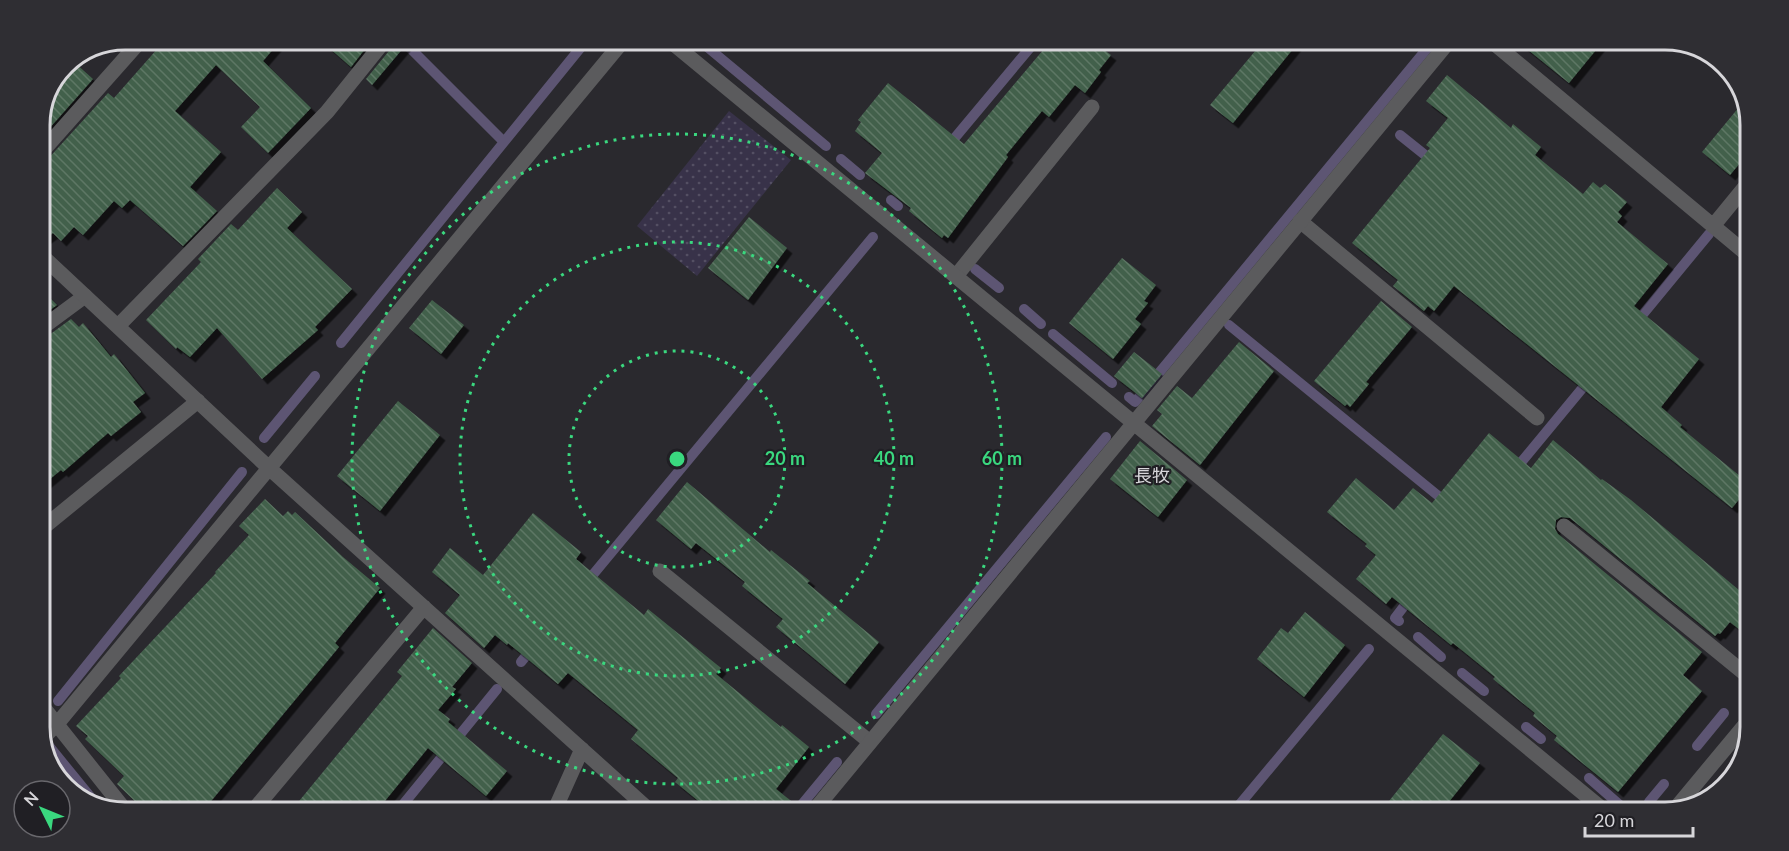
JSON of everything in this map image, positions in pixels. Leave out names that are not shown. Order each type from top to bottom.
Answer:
[{"type":"street","points":[[50,143],[132,50]]},
{"type":"street","points":[[118,326],[327,112],[377,50]]},
{"type":"street","points":[[116,801],[50,731],[616,50]]},
{"type":"street","points":[[681,50],[1594,802]]},
{"type":"street","points":[[821,802],[1442,50]]},
{"type":"street","points":[[1502,50],[1739,248]]},
{"type":"street","points":[[956,276],[1092,107]]},
{"type":"street","points":[[1713,226],[1739,194]]},
{"type":"street","points":[[1300,220],[1537,418]]},
{"type":"street","points":[[50,263],[269,468],[640,802]]},
{"type":"street","points":[[50,322],[85,296]]},
{"type":"street","points":[[50,522],[198,401]]},
{"type":"street","points":[[1564,526],[1740,670]]},
{"type":"street","points":[[660,571],[870,742]]},
{"type":"street","points":[[260,802],[424,607]]},
{"type":"street","points":[[1683,799],[1739,732]]},
{"type":"street","points":[[558,802],[582,749]]},
{"type":"shaded area","points":[[729,111],[791,160],[697,276],[637,226]]},
{"type":"building","points":[[156,50],[272,50],[263,61],[311,108],[268,153],[241,127],[260,107],[216,65],[175,111],[221,152],[190,187],[217,211],[183,246],[130,200],[122,208],[114,201],[83,235],[74,227],[61,241],[53,233],[50,235],[50,157],[108,93],[114,98]]},
{"type":"building","points":[[331,50],[364,50],[351,67]]},
{"type":"building","points":[[390,50],[402,50],[372,85],[366,79]]},
{"type":"building","points":[[1043,50],[1104,50],[1111,55],[1085,93],[1075,85],[1049,117],[1042,111],[1006,155],[1008,157],[948,238],[944,235],[942,238],[909,211],[911,208],[865,173],[882,153],[855,131],[861,122],[858,120],[888,83],[964,144]]},
{"type":"building","points":[[1256,50],[1292,50],[1233,123],[1210,105]]},
{"type":"building","points":[[1528,50],[1596,50],[1569,83]]},
{"type":"building","points":[[78,66],[93,79],[50,128],[52,105],[65,79]]},
{"type":"building","points":[[1447,75],[1511,128],[1513,124],[1541,147],[1535,155],[1583,194],[1593,182],[1600,188],[1605,184],[1627,202],[1618,212],[1622,216],[1617,222],[1668,264],[1634,306],[1699,359],[1661,407],[1682,425],[1680,427],[1740,476],[1740,499],[1732,508],[1454,286],[1434,311],[1428,306],[1424,311],[1393,286],[1398,280],[1352,243],[1430,148],[1426,145],[1448,118],[1426,101]]},
{"type":"building","points":[[1738,109],[1739,164],[1730,175],[1702,152]]},
{"type":"building","points":[[277,188],[302,212],[287,228],[352,289],[315,327],[318,330],[262,379],[217,328],[190,357],[177,347],[176,349],[146,320],[201,262],[198,259],[231,224],[238,230]]},
{"type":"building","points":[[749,217],[787,248],[748,300],[708,268]]},
{"type":"building","points":[[1122,258],[1156,285],[1144,301],[1148,303],[1135,319],[1141,324],[1113,359],[1069,323]]},
{"type":"building","points":[[50,298],[57,305],[50,310]]},
{"type":"building","points":[[432,300],[464,325],[441,354],[409,328]]},
{"type":"building","points":[[1381,301],[1412,327],[1366,382],[1369,384],[1350,407],[1347,404],[1345,406],[1314,381]]},
{"type":"building","points":[[71,319],[79,327],[83,323],[111,357],[114,354],[145,393],[133,402],[141,412],[111,436],[108,433],[63,472],[61,470],[50,479],[50,334]]},
{"type":"building","points":[[1239,342],[1274,371],[1200,465],[1152,426],[1162,414],[1157,410],[1177,386],[1192,398]]},
{"type":"building","points":[[1134,352],[1162,374],[1142,398],[1114,376]]},
{"type":"building","points":[[398,401],[440,435],[380,511],[337,476]]},
{"type":"building","points":[[1489,433],[1531,468],[1553,440],[1601,480],[1631,500],[1740,591],[1740,630],[1730,622],[1720,634],[1715,636],[1570,518],[1561,517],[1556,520],[1555,529],[1558,534],[1702,652],[1683,675],[1702,691],[1618,792],[1554,740],[1557,736],[1533,716],[1535,713],[1493,679],[1495,677],[1392,597],[1386,604],[1356,579],[1376,555],[1365,546],[1367,544],[1327,512],[1356,478],[1394,510],[1413,488],[1432,503]]},
{"type":"building","points":[[1140,441],[1187,480],[1158,517],[1110,479]]},
{"type":"building","points":[[687,482],[770,552],[771,550],[810,581],[807,583],[879,642],[845,684],[776,627],[783,619],[742,586],[745,582],[696,543],[691,549],[656,520]]},
{"type":"building","points":[[265,499],[283,516],[288,511],[292,515],[295,512],[380,588],[335,643],[339,647],[210,802],[136,802],[117,784],[124,776],[85,739],[88,736],[76,726],[249,535],[239,526]]},
{"type":"building","points":[[533,513],[581,552],[576,559],[644,615],[648,609],[721,668],[716,674],[809,747],[776,789],[792,802],[700,802],[675,782],[678,778],[631,739],[638,730],[568,673],[558,684],[495,635],[484,648],[445,613],[460,595],[432,572],[450,548],[483,575]]},
{"type":"building","points":[[1305,612],[1345,645],[1304,697],[1257,659],[1281,628],[1288,633]]},
{"type":"building","points":[[433,628],[472,663],[452,687],[456,689],[438,710],[450,719],[448,722],[507,771],[486,796],[428,748],[384,802],[298,802],[402,676],[397,672]]},
{"type":"building","points":[[1443,734],[1480,763],[1449,802],[1388,802]]},
{"type":"waterway","points":[[412,50],[504,142]]},
{"type":"waterway","points":[[341,343],[579,50]]},
{"type":"waterway","points":[[711,50],[826,146]]},
{"type":"waterway","points":[[948,146],[1028,50]]},
{"type":"waterway","points":[[1129,397],[1135,402],[1426,50]]},
{"type":"waterway","points":[[1400,135],[1435,163]]},
{"type":"waterway","points":[[841,159],[860,175]]},
{"type":"waterway","points":[[891,200],[898,206]]},
{"type":"waterway","points":[[1634,325],[1709,234]]},
{"type":"waterway","points":[[586,583],[873,237]]},
{"type":"waterway","points":[[975,269],[999,288]]},
{"type":"waterway","points":[[1024,309],[1041,324]]},
{"type":"waterway","points":[[1229,325],[1447,503]]},
{"type":"waterway","points":[[1053,334],[1112,383]]},
{"type":"waterway","points":[[264,438],[315,376]]},
{"type":"waterway","points":[[1514,471],[1590,379]]},
{"type":"waterway","points":[[876,714],[1106,437]]},
{"type":"waterway","points":[[58,701],[242,472]]},
{"type":"waterway","points":[[1399,621],[1395,618],[1411,597]]},
{"type":"waterway","points":[[1418,637],[1441,657]]},
{"type":"waterway","points":[[521,662],[534,646]]},
{"type":"waterway","points":[[1242,802],[1369,649]]},
{"type":"waterway","points":[[1462,673],[1484,691]]},
{"type":"waterway","points":[[405,802],[497,689]]},
{"type":"waterway","points":[[1697,746],[1724,713]]},
{"type":"waterway","points":[[1526,727],[1541,739]]},
{"type":"waterway","points":[[54,752],[84,789]]},
{"type":"waterway","points":[[804,802],[837,762]]},
{"type":"waterway","points":[[1589,778],[1616,802]]},
{"type":"waterway","points":[[1649,802],[1664,784]]},
{"type":"district","name":"長牧","points":[[1152,476]]}]
